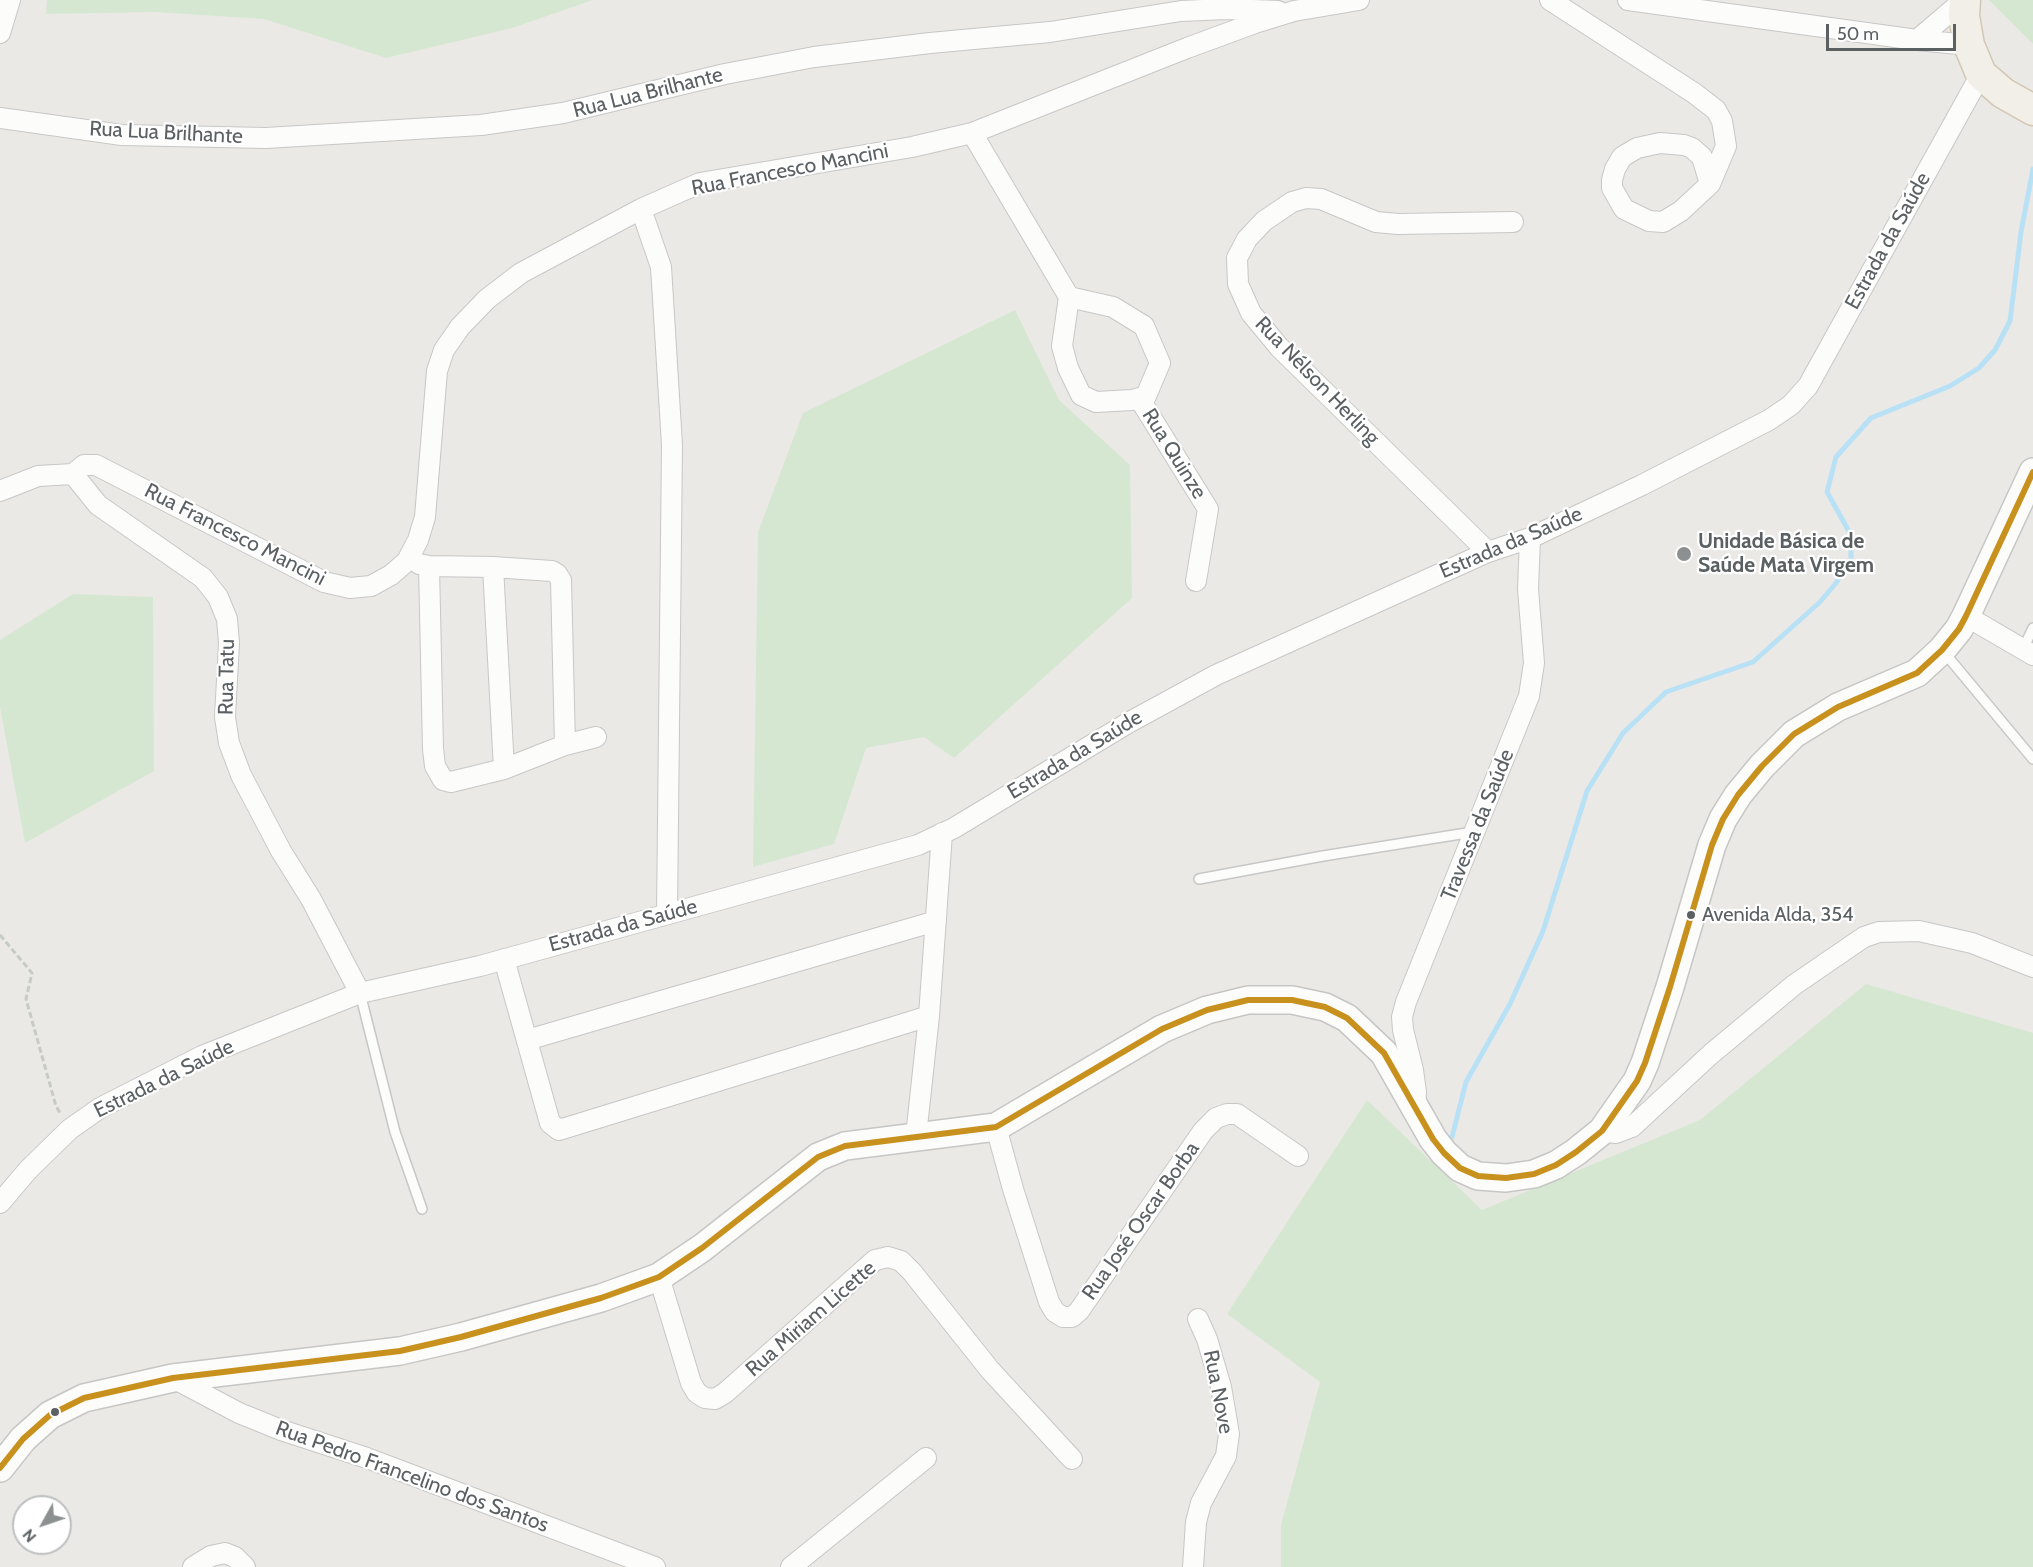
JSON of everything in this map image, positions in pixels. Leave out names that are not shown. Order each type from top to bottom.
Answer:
[{"type":"main road","points":[[1965,0],[1964,16],[1969,45],[1981,74],[2003,93],[2033,110]]},
{"type":"street","points":[[0,33],[10,0]]},
{"type":"street","name":"Rua Francesco Mancini","points":[[73,474],[84,465],[96,465],[324,582],[350,588],[371,586],[391,575],[407,561],[418,540],[425,517],[437,371],[444,350],[460,327],[487,298],[521,273],[641,209],[700,183],[912,147],[972,133],[1187,48],[1294,12],[1359,0]]},
{"type":"street","points":[[1550,0],[1694,93],[1716,110],[1722,121],[1726,146],[1710,184],[1681,211],[1663,222],[1649,221],[1624,209],[1612,188],[1615,169],[1622,157],[1637,148],[1660,143],[1684,145],[1697,151],[1702,156],[1710,184]]},
{"type":"street","points":[[1628,0],[1917,40],[1969,45]]},
{"type":"street","points":[[1917,40],[1965,0]]},
{"type":"street","name":"Rua Lua Brilhante","points":[[0,118],[122,135],[266,138],[481,125],[563,113],[725,74],[814,57],[1050,32],[1181,11],[1226,9],[1294,12]]},
{"type":"street","name":"Estrada da Saúde","points":[[0,1203],[28,1170],[70,1129],[116,1099],[202,1056],[360,993],[504,959],[918,845],[1128,723],[1216,675],[1488,552],[1530,537],[1642,485],[1769,420],[1791,405],[1808,386],[1981,74]]},
{"type":"street","points":[[972,133],[1069,297]]},
{"type":"street","name":"Rua Nélson Herling","points":[[1488,552],[1279,347],[1251,313],[1238,284],[1237,258],[1247,239],[1264,220],[1292,202],[1306,198],[1321,199],[1376,222],[1398,224],[1513,222]]},
{"type":"street","points":[[641,209],[661,267],[672,445],[667,914]]},
{"type":"street","name":"Rua Quinze","points":[[1069,297],[1113,307],[1144,326],[1160,363],[1146,396],[1132,400],[1096,402],[1081,395],[1068,368],[1062,346],[1069,297]]},
{"type":"street","name":"Rua Quinze","points":[[1139,398],[1208,509],[1196,581]]},
{"type":"street","points":[[0,1468],[23,1439],[50,1415],[84,1398],[173,1378],[400,1351],[461,1338],[602,1298],[659,1277],[702,1248],[818,1157],[845,1146],[996,1126],[1162,1029],[1207,1010],[1248,1000],[1292,1000],[1325,1007],[1347,1018],[1384,1053],[1433,1139],[1460,1168],[1478,1176],[1506,1178],[1534,1174],[1556,1165],[1602,1131],[1623,1103],[1645,1064],[1712,845],[1723,819],[1738,795],[1762,766],[1794,734],[1838,707],[1917,673],[1942,650],[1959,629],[2033,472]]},
{"type":"street","points":[[0,491],[38,476],[73,474]]},
{"type":"street","name":"Rua Tatu","points":[[73,474],[98,505],[203,578],[218,597],[227,619],[229,643],[225,717],[229,742],[246,784],[281,851],[311,899],[360,993]]},
{"type":"street","name":"Travessa da Saúde","points":[[1415,1107],[1416,1092],[1402,1017],[1529,696],[1534,663],[1528,589],[1530,537]]},
{"type":"street","points":[[407,561],[429,566],[493,567],[552,571],[557,574],[561,580],[565,745]]},
{"type":"street","points":[[429,566],[433,749],[435,766],[443,780],[451,782],[504,769],[565,745],[596,737]]},
{"type":"street","points":[[493,567],[504,769]]},
{"type":"street","points":[[1966,615],[2028,652]]},
{"type":"street","points":[[916,1136],[942,833]]},
{"type":"street","points":[[527,1040],[936,921]]},
{"type":"street","points":[[1602,1131],[1616,1133],[1632,1127],[1652,1111],[1711,1054],[1794,985],[1864,937],[1896,930],[1927,932],[1972,943],[2033,967]]},
{"type":"street","points":[[504,959],[550,1124],[559,1130],[928,1016]]},
{"type":"street","name":"Rua José Oscar Borba","points":[[996,1126],[1013,1189],[1049,1302],[1055,1312],[1063,1317],[1071,1317],[1079,1311],[1203,1131],[1216,1118],[1227,1114],[1237,1114],[1298,1156]]},
{"type":"street","name":"Rua Miriam Licette","points":[[659,1277],[691,1383],[697,1393],[705,1398],[715,1399],[726,1393],[875,1260],[888,1257],[900,1261],[912,1272],[990,1370],[1072,1459]]},
{"type":"street","name":"Rua Nove","points":[[1193,1567],[1196,1522],[1201,1503],[1226,1456],[1229,1434],[1221,1388],[1207,1339],[1198,1319]]},
{"type":"street","name":"Rua Pedro Francelino dos Santos","points":[[173,1378],[239,1413],[281,1430],[378,1462],[655,1567]]},
{"type":"street","points":[[791,1567],[926,1458]]},
{"type":"street","points":[[193,1567],[211,1556],[225,1553],[236,1557],[245,1567]]},
{"type":"lane","points":[[2028,652],[2033,628]]},
{"type":"lane","points":[[1942,650],[2033,759]]},
{"type":"lane","points":[[1199,879],[1323,856],[1475,832]]},
{"type":"lane","points":[[360,993],[395,1132],[422,1209]]},
{"type":"path","points":[[0,935],[32,973],[26,999],[56,1106],[70,1129]]},
{"type":"green space","points":[[47,0],[593,0],[512,28],[386,58],[264,19],[154,12],[46,14]]},
{"type":"green space","points":[[1989,0],[2033,0],[2033,44]]},
{"type":"green space","points":[[1015,310],[1059,400],[1130,465],[1132,598],[954,758],[924,737],[866,748],[834,844],[753,867],[758,532],[803,413]]},
{"type":"green space","points":[[73,594],[153,597],[154,771],[25,843],[0,707],[0,640]]},
{"type":"green space","points":[[1866,984],[2033,1033],[2033,1567],[1281,1567],[1281,1525],[1320,1382],[1227,1314],[1367,1100],[1482,1210],[1700,1120]]},
{"type":"waterway","points":[[1452,1137],[1466,1082],[1510,1004],[1543,931],[1587,791],[1623,733],[1666,692],[1753,662],[1820,602],[1836,583],[1851,559],[1851,535],[1827,492],[1836,457],[1871,418],[1950,386],[1979,368],[1995,350],[2010,321],[2021,232],[2033,169]]},
{"type":"transit line","points":[[0,1468],[23,1439],[50,1415],[84,1398],[173,1378],[400,1351],[461,1337],[601,1298],[659,1277],[702,1248],[818,1157],[845,1146],[996,1127],[1162,1029],[1207,1010],[1248,1000],[1292,1000],[1325,1007],[1347,1018],[1384,1053],[1433,1139],[1460,1168],[1478,1176],[1506,1178],[1534,1174],[1556,1165],[1602,1131],[1637,1081],[1670,987],[1712,845],[1723,819],[1738,795],[1762,766],[1794,734],[1838,707],[1917,673],[1942,650],[1966,616],[2033,472]]},
{"type":"place","name":"Unidade Básica de Saúde Mata Virgem","points":[[1684,554]]},
{"type":"place","name":"Avenida Alda, 354","points":[[1691,915]]}]
